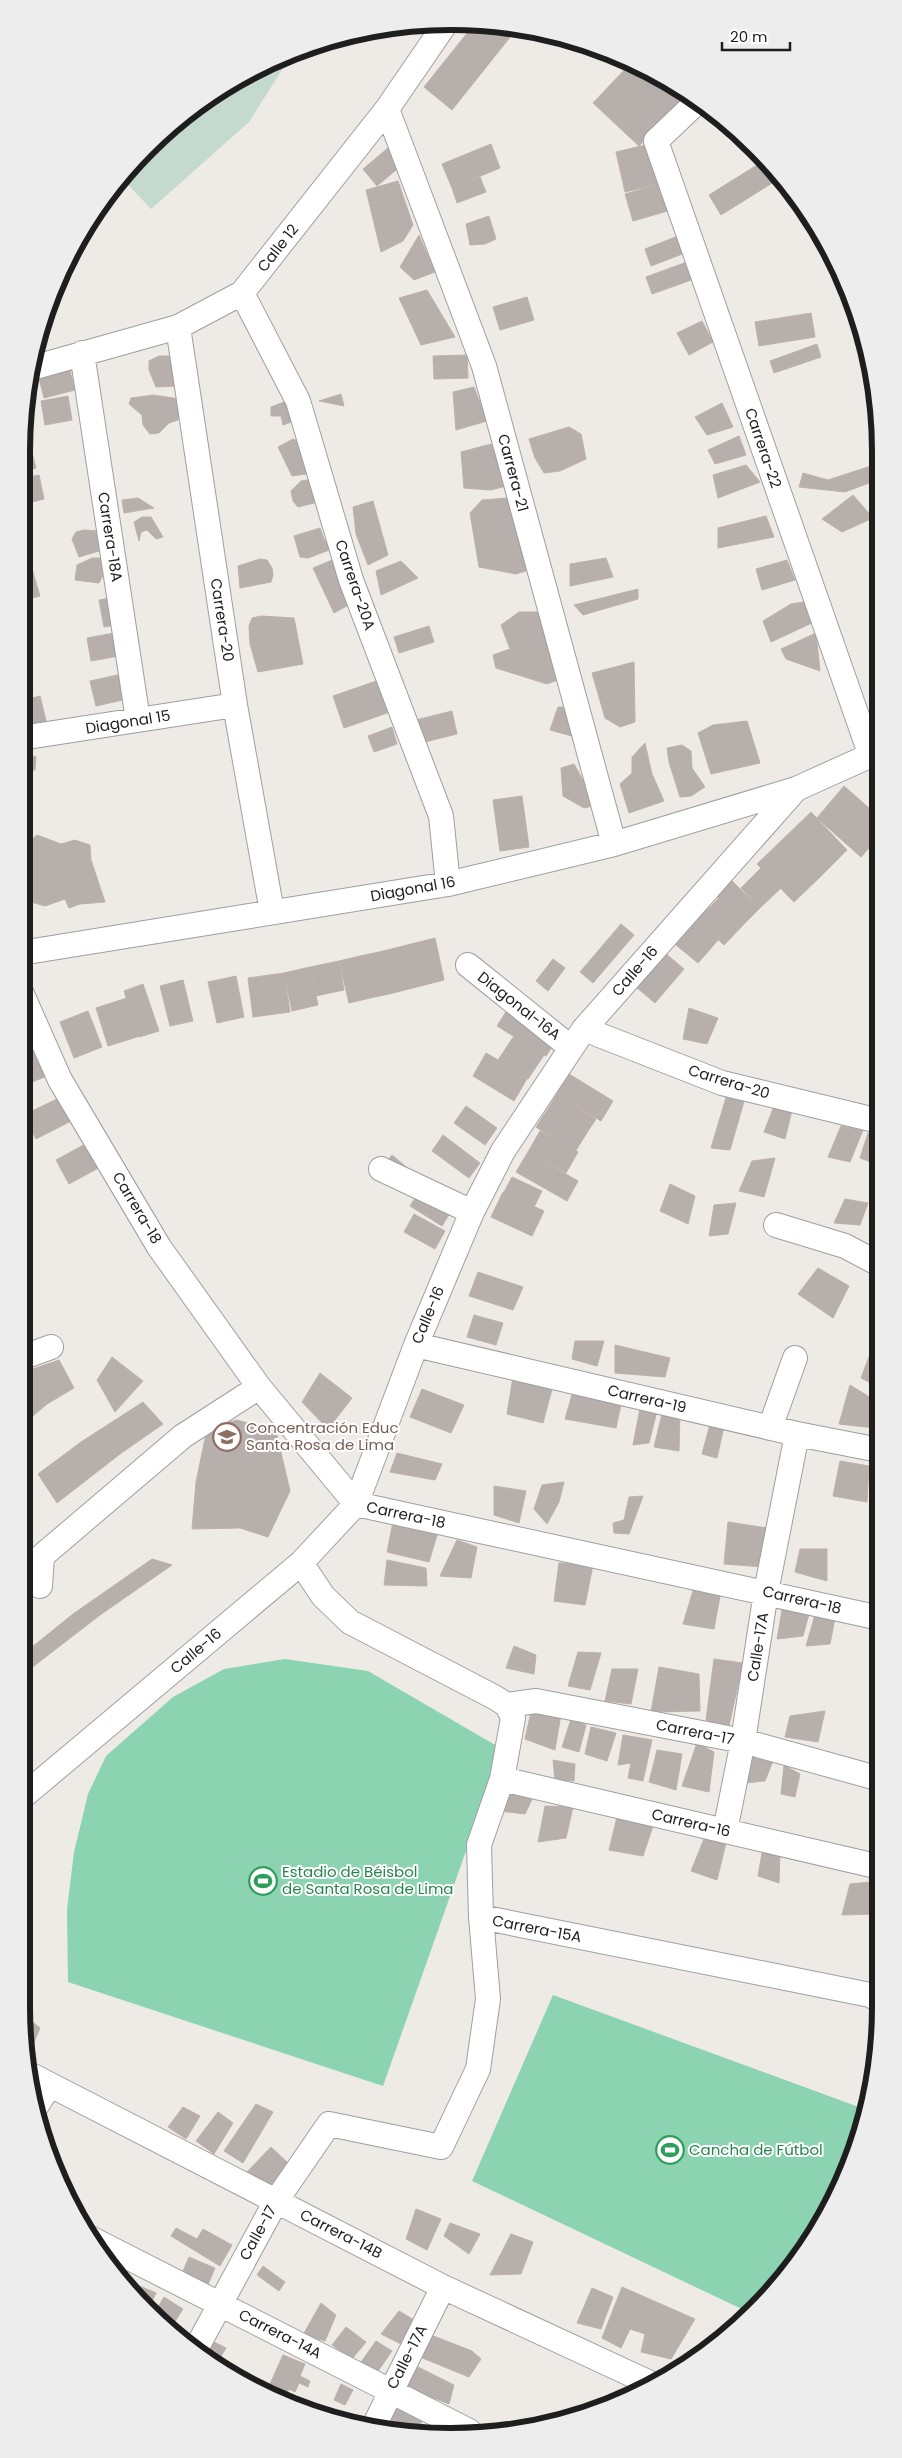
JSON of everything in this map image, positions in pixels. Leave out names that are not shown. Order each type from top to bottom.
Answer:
[{"type":"street","name":"Calle 12","points":[[39,366],[178,328],[242,293],[387,109],[441,30]]},
{"type":"street","name":"Carrera-22","points":[[692,106],[656,141],[872,748]]},
{"type":"street","name":"Carrera-21","points":[[387,109],[484,366],[614,844]]},
{"type":"street","name":"Carrera-20A","points":[[242,293],[298,401],[351,580],[441,816],[448,884]]},
{"type":"street","name":"Carrera-20","points":[[178,328],[235,705],[272,912]]},
{"type":"street","name":"Carrera-18A","points":[[82,353],[138,720]]},
{"type":"street","name":"Diagonal 15","points":[[30,737],[235,705]]},
{"type":"street","name":"Diagonal 16","points":[[30,952],[448,884],[614,844],[796,789],[872,755]]},
{"type":"street","name":"Calle-16","points":[[30,1790],[301,1563],[356,1504],[416,1345],[472,1212],[503,1151],[577,1038],[796,789]]},
{"type":"street","name":"Diagonal-16A","points":[[468,965],[577,1038]]},
{"type":"street","name":"Carrera-18","points":[[30,1012],[60,1080],[159,1246],[260,1387],[356,1504],[872,1616]]},
{"type":"street","name":"Carrera-20","points":[[577,1038],[722,1083],[872,1119]]},
{"type":"street","points":[[382,1169],[472,1212]]},
{"type":"street","points":[[776,1225],[845,1246],[872,1260]]},
{"type":"street","name":"Carrera-19","points":[[416,1345],[770,1428],[872,1447]]},
{"type":"street","points":[[30,1355],[51,1348]]},
{"type":"street","points":[[770,1428],[795,1358]]},
{"type":"street","points":[[40,1586],[42,1556],[183,1436],[260,1387]]},
{"type":"street","name":"Calle-17A","points":[[725,1831],[743,1741],[766,1592],[797,1434]]},
{"type":"street","points":[[301,1563],[323,1596],[350,1622],[507,1705]]},
{"type":"street","name":"Carrera-17","points":[[507,1705],[536,1701],[743,1741],[872,1777]]},
{"type":"street","name":"Carrera-15A","points":[[507,1705],[513,1718],[502,1779],[479,1845],[481,1917],[860,1993],[872,1997]]},
{"type":"street","name":"Carrera-16","points":[[502,1779],[872,1865]]},
{"type":"street","name":"Calle-17","points":[[199,2344],[276,2201],[329,2124],[441,2147],[478,2069],[488,1999],[481,1917]]},
{"type":"street","name":"Carrera-14B","points":[[40,2089],[276,2201],[443,2287],[645,2381]]},
{"type":"street","name":"Carrera-14A","points":[[104,2245],[462,2428]]},
{"type":"street","name":"Calle-17A","points":[[375,2421],[443,2287]]},
{"type":"green space","points":[[286,64],[249,122],[151,209],[126,183],[134,173],[173,134],[217,101],[265,73]]},
{"type":"green space","name":"Estadio de Béisbol de Santa Rosa de Lima","points":[[285,1659],[368,1671],[502,1749],[383,2086],[68,1982],[67,1910],[74,1852],[88,1794],[106,1756],[173,1697],[224,1669]]},
{"type":"green space","name":"Cancha de Fútbol","points":[[553,1995],[860,2107],[840,2168],[816,2218],[768,2285],[744,2310],[472,2181]]},
{"type":"building","points":[[469,31],[511,36],[452,110],[424,87]]},
{"type":"building","points":[[626,68],[662,86],[683,100],[639,146],[593,103]]},
{"type":"building","points":[[654,143],[663,183],[625,192],[616,152]]},
{"type":"building","points":[[491,144],[500,168],[452,188],[442,164]]},
{"type":"building","points":[[388,148],[402,165],[377,186],[363,169]]},
{"type":"building","points":[[759,164],[775,182],[721,215],[709,195]]},
{"type":"building","points":[[480,177],[486,192],[457,203],[452,188]]},
{"type":"building","points":[[398,181],[413,225],[403,241],[381,252],[366,190]]},
{"type":"building","points":[[663,183],[671,210],[633,221],[625,194]]},
{"type":"building","points":[[489,216],[496,239],[485,244],[470,245],[466,224]]},
{"type":"building","points":[[683,234],[690,251],[651,266],[645,249]]},
{"type":"building","points":[[419,235],[435,272],[414,280],[400,267]]},
{"type":"building","points":[[687,262],[694,279],[652,294],[646,277]]},
{"type":"building","points":[[427,290],[455,337],[421,345],[399,298]]},
{"type":"building","points":[[527,297],[534,320],[500,330],[493,307]]},
{"type":"building","points":[[811,313],[815,337],[759,346],[755,322]]},
{"type":"building","points":[[702,321],[713,342],[689,355],[677,333]]},
{"type":"building","points":[[817,344],[821,357],[774,373],[770,361]]},
{"type":"building","points":[[467,355],[468,378],[434,379],[433,356]]},
{"type":"building","points":[[159,356],[169,356],[172,361],[177,386],[156,387],[149,370],[149,361]]},
{"type":"building","points":[[69,367],[75,390],[44,398],[38,374]]},
{"type":"building","points":[[474,387],[487,421],[456,430],[453,392]]},
{"type":"building","points":[[341,394],[344,406],[319,401]]},
{"type":"building","points":[[153,395],[180,399],[181,413],[178,420],[169,423],[159,433],[150,434],[143,425],[142,415],[129,404],[131,398]]},
{"type":"building","points":[[68,396],[72,420],[45,425],[41,401]]},
{"type":"building","points":[[284,402],[293,403],[297,420],[283,425],[281,416],[271,416],[271,407]]},
{"type":"building","points":[[722,403],[733,427],[707,435],[695,417]]},
{"type":"building","points":[[569,427],[581,434],[586,459],[560,471],[544,473],[535,458],[529,439]]},
{"type":"building","points":[[739,436],[746,455],[715,464],[708,450]]},
{"type":"building","points":[[293,439],[303,444],[313,473],[292,476],[278,447]]},
{"type":"building","points":[[491,444],[507,486],[490,490],[464,488],[461,452]]},
{"type":"building","points":[[30,446],[36,468],[30,470]]},
{"type":"building","points":[[746,465],[760,482],[718,498],[713,475]]},
{"type":"building","points":[[872,466],[872,482],[845,492],[799,487],[803,473],[828,480]]},
{"type":"building","points":[[39,475],[44,499],[30,503],[30,477]]},
{"type":"building","points":[[313,479],[322,501],[298,507],[293,501],[291,491],[301,481]]},
{"type":"building","points":[[853,495],[872,517],[842,532],[822,519]]},
{"type":"building","points":[[138,498],[154,508],[124,513],[122,500]]},
{"type":"building","points":[[508,498],[529,570],[516,574],[479,567],[470,513],[482,500]]},
{"type":"building","points":[[373,501],[388,555],[368,565],[356,534],[353,507]]},
{"type":"building","points":[[766,516],[774,537],[718,548],[718,528]]},
{"type":"building","points":[[142,517],[151,517],[163,537],[156,539],[147,530],[141,532],[139,541],[134,522]]},
{"type":"building","points":[[320,528],[324,539],[332,549],[308,558],[300,557],[294,536]]},
{"type":"building","points":[[84,530],[101,531],[104,547],[99,551],[79,557],[72,539],[76,532]]},
{"type":"building","points":[[92,558],[102,558],[103,575],[99,583],[75,580],[77,565]]},
{"type":"building","points":[[337,558],[354,602],[334,613],[313,568]]},
{"type":"building","points":[[606,558],[613,577],[570,586],[570,564]]},
{"type":"building","points":[[260,559],[267,560],[272,568],[271,582],[240,588],[238,566]]},
{"type":"building","points":[[787,560],[795,580],[762,590],[756,569]]},
{"type":"building","points":[[401,561],[418,578],[381,595],[376,571]]},
{"type":"building","points":[[32,569],[40,596],[30,599],[30,570]]},
{"type":"building","points":[[638,589],[638,599],[583,615],[574,605]]},
{"type":"building","points":[[115,597],[121,624],[104,627],[99,600]]},
{"type":"building","points":[[804,602],[814,622],[771,642],[763,621],[791,604]]},
{"type":"building","points":[[519,612],[542,612],[563,678],[547,684],[496,668],[493,655],[510,649],[501,625]]},
{"type":"building","points":[[261,616],[294,618],[303,664],[258,672],[250,644],[249,626],[252,618]]},
{"type":"building","points":[[429,626],[434,642],[399,653],[394,637]]},
{"type":"building","points":[[120,632],[124,655],[91,661],[87,638]]},
{"type":"building","points":[[816,633],[820,671],[786,659],[781,649]]},
{"type":"building","points":[[634,662],[635,722],[620,727],[605,718],[592,673]]},
{"type":"building","points":[[122,674],[127,699],[96,706],[90,681]]},
{"type":"building","points":[[385,678],[396,710],[344,728],[333,696]]},
{"type":"building","points":[[40,696],[48,729],[30,733],[30,699]]},
{"type":"building","points":[[558,707],[572,707],[581,731],[572,736],[550,730]]},
{"type":"building","points":[[452,711],[457,734],[421,743],[416,720]]},
{"type":"building","points":[[747,721],[760,763],[711,774],[698,733],[713,725]]},
{"type":"building","points":[[392,727],[397,744],[374,752],[368,736]]},
{"type":"building","points":[[645,743],[652,774],[664,801],[629,813],[620,784],[632,773],[632,757]]},
{"type":"building","points":[[682,745],[691,751],[692,768],[705,787],[691,796],[680,797],[669,762],[667,748]]},
{"type":"building","points":[[30,755],[36,757],[35,770],[30,771]]},
{"type":"building","points":[[574,764],[597,805],[584,808],[563,796],[561,768]]},
{"type":"building","points":[[844,786],[872,811],[872,845],[861,857],[817,818]]},
{"type":"building","points":[[522,796],[529,847],[500,851],[493,800]]},
{"type":"building","points":[[811,812],[847,850],[818,879],[781,841]]},
{"type":"building","points":[[37,835],[61,844],[75,840],[90,845],[91,860],[105,902],[80,904],[69,908],[65,899],[45,906],[30,902],[30,841]]},
{"type":"building","points":[[781,841],[818,879],[794,902],[757,864]]},
{"type":"building","points":[[761,868],[781,888],[760,908],[741,888]]},
{"type":"building","points":[[731,880],[760,908],[744,924],[716,896]]},
{"type":"building","points":[[718,899],[744,924],[724,945],[697,920]]},
{"type":"building","points":[[697,920],[719,939],[698,963],[676,945]]},
{"type":"building","points":[[621,924],[634,935],[593,983],[580,972]]},
{"type":"building","points":[[435,938],[444,980],[413,988],[403,946]]},
{"type":"building","points":[[403,946],[413,988],[389,994],[379,952]]},
{"type":"building","points":[[379,952],[389,994],[370,998],[360,956]]},
{"type":"building","points":[[665,953],[684,969],[655,1003],[636,987]]},
{"type":"building","points":[[360,956],[370,998],[349,1003],[339,961]]},
{"type":"building","points":[[553,959],[565,968],[548,991],[536,981]]},
{"type":"building","points":[[339,961],[344,990],[316,996],[310,967]]},
{"type":"building","points":[[310,967],[318,1005],[292,1011],[284,973]]},
{"type":"building","points":[[284,973],[290,1012],[253,1017],[248,978]]},
{"type":"building","points":[[236,976],[244,1017],[217,1023],[208,982]]},
{"type":"building","points":[[183,980],[193,1021],[170,1026],[160,986]]},
{"type":"building","points":[[143,984],[159,1031],[139,1037],[124,991]]},
{"type":"building","points":[[127,998],[140,1036],[108,1046],[96,1008]]},
{"type":"building","points":[[513,1001],[562,1031],[546,1056],[497,1026]]},
{"type":"building","points":[[689,1008],[718,1018],[707,1044],[683,1039]]},
{"type":"building","points":[[88,1011],[102,1047],[74,1058],[60,1022]]},
{"type":"building","points":[[35,1032],[52,1074],[30,1083],[30,1034]]},
{"type":"building","points":[[514,1036],[544,1055],[528,1079],[498,1060]]},
{"type":"building","points":[[486,1053],[528,1077],[514,1101],[473,1076]]},
{"type":"building","points":[[569,1074],[613,1101],[601,1121],[557,1094]]},
{"type":"building","points":[[557,1094],[596,1119],[588,1131],[549,1107]]},
{"type":"building","points":[[727,1094],[745,1098],[730,1150],[711,1148]]},
{"type":"building","points":[[63,1096],[75,1119],[36,1139],[30,1127],[30,1112]]},
{"type":"building","points":[[776,1101],[793,1106],[785,1139],[764,1132]]},
{"type":"building","points":[[466,1106],[497,1128],[485,1145],[454,1123]]},
{"type":"building","points":[[549,1107],[588,1131],[575,1152],[536,1127]]},
{"type":"building","points":[[841,1126],[863,1130],[850,1162],[828,1157]]},
{"type":"building","points":[[540,1131],[578,1152],[566,1173],[528,1152]]},
{"type":"building","points":[[868,1133],[872,1134],[872,1162],[860,1158]]},
{"type":"building","points":[[443,1135],[480,1163],[469,1178],[432,1151]]},
{"type":"building","points":[[89,1142],[102,1166],[69,1184],[56,1160]]},
{"type":"building","points":[[528,1152],[578,1181],[567,1201],[516,1172]]},
{"type":"building","points":[[392,1155],[417,1176],[385,1164]]},
{"type":"building","points":[[775,1158],[764,1197],[739,1191],[752,1161]]},
{"type":"building","points":[[512,1177],[542,1191],[534,1207],[504,1192]]},
{"type":"building","points":[[670,1184],[695,1196],[688,1224],[660,1211]]},
{"type":"building","points":[[421,1188],[453,1208],[442,1226],[410,1206]]},
{"type":"building","points":[[503,1192],[544,1211],[532,1236],[491,1217]]},
{"type":"building","points":[[845,1199],[868,1203],[860,1225],[834,1223]]},
{"type":"building","points":[[736,1203],[728,1234],[709,1236],[714,1205]]},
{"type":"building","points":[[414,1214],[445,1231],[435,1249],[404,1232]]},
{"type":"building","points":[[818,1268],[849,1286],[833,1318],[798,1294]]},
{"type":"building","points":[[478,1272],[523,1287],[513,1310],[469,1296]]},
{"type":"building","points":[[474,1315],[503,1323],[496,1345],[467,1337]]},
{"type":"building","points":[[575,1341],[604,1341],[597,1366],[572,1359]]},
{"type":"building","points":[[615,1345],[670,1358],[665,1377],[615,1373]]},
{"type":"building","points":[[872,1349],[872,1384],[861,1378]]},
{"type":"building","points":[[112,1357],[143,1381],[115,1412],[97,1380]]},
{"type":"building","points":[[59,1360],[74,1388],[47,1404],[30,1418],[30,1370]]},
{"type":"building","points":[[320,1373],[352,1398],[328,1429],[302,1402]]},
{"type":"building","points":[[513,1377],[555,1378],[543,1423],[507,1414]]},
{"type":"building","points":[[850,1385],[872,1399],[872,1428],[839,1424]]},
{"type":"building","points":[[574,1388],[622,1400],[616,1428],[565,1419]]},
{"type":"building","points":[[422,1389],[464,1405],[451,1433],[410,1417]]},
{"type":"building","points":[[143,1402],[163,1424],[120,1454],[57,1503],[38,1474],[81,1442]]},
{"type":"building","points":[[641,1403],[658,1407],[649,1443],[633,1445]]},
{"type":"building","points":[[663,1410],[680,1412],[679,1451],[654,1447]]},
{"type":"building","points":[[712,1417],[725,1422],[717,1458],[702,1454]]},
{"type":"building","points":[[237,1420],[276,1431],[290,1491],[268,1537],[240,1528],[192,1529],[196,1482],[207,1429]]},
{"type":"building","points":[[397,1453],[442,1464],[435,1480],[390,1472]]},
{"type":"building","points":[[840,1461],[869,1466],[867,1502],[833,1496]]},
{"type":"building","points":[[564,1482],[559,1502],[547,1524],[534,1509],[542,1485]]},
{"type":"building","points":[[494,1486],[526,1491],[519,1523],[494,1515]]},
{"type":"building","points":[[643,1496],[629,1534],[614,1533],[613,1523],[624,1520],[629,1497]]},
{"type":"building","points":[[393,1522],[438,1532],[429,1562],[387,1552]]},
{"type":"building","points":[[728,1522],[767,1528],[763,1567],[724,1564]]},
{"type":"building","points":[[457,1540],[477,1547],[471,1578],[440,1576]]},
{"type":"building","points":[[800,1549],[827,1549],[827,1581],[795,1572]]},
{"type":"building","points":[[152,1559],[172,1565],[100,1615],[30,1669],[30,1649],[73,1614]]},
{"type":"building","points":[[387,1560],[426,1568],[427,1586],[384,1585]]},
{"type":"building","points":[[559,1563],[593,1565],[585,1605],[554,1601]]},
{"type":"building","points":[[695,1584],[721,1591],[714,1629],[683,1624]]},
{"type":"building","points":[[782,1610],[809,1614],[803,1636],[777,1639]]},
{"type":"building","points":[[815,1615],[835,1618],[830,1644],[806,1646]]},
{"type":"building","points":[[514,1646],[536,1655],[534,1674],[506,1668]]},
{"type":"building","points":[[578,1652],[601,1653],[590,1690],[568,1686]]},
{"type":"building","points":[[714,1659],[743,1663],[729,1726],[706,1720]]},
{"type":"building","points":[[659,1667],[699,1674],[700,1711],[651,1712]]},
{"type":"building","points":[[612,1669],[638,1669],[631,1704],[605,1701]]},
{"type":"building","points":[[825,1711],[818,1742],[785,1737],[790,1716]]},
{"type":"building","points":[[531,1712],[561,1714],[555,1750],[525,1739]]},
{"type":"building","points":[[571,1719],[586,1725],[579,1752],[562,1747]]},
{"type":"building","points":[[591,1727],[616,1733],[607,1761],[585,1754]]},
{"type":"building","points":[[623,1735],[652,1740],[643,1781],[628,1778],[631,1763],[618,1765]]},
{"type":"building","points":[[697,1743],[714,1752],[709,1792],[682,1786]]},
{"type":"building","points":[[657,1750],[682,1754],[676,1790],[649,1782]]},
{"type":"building","points":[[751,1758],[773,1761],[765,1781],[745,1783]]},
{"type":"building","points":[[553,1760],[575,1764],[574,1781],[555,1780]]},
{"type":"building","points":[[784,1765],[800,1774],[795,1797],[781,1794]]},
{"type":"building","points":[[509,1788],[534,1795],[525,1814],[499,1811]]},
{"type":"building","points":[[545,1806],[573,1807],[566,1838],[538,1842]]},
{"type":"building","points":[[617,1817],[653,1826],[643,1856],[609,1850]]},
{"type":"building","points":[[706,1834],[726,1843],[717,1880],[691,1871]]},
{"type":"building","points":[[762,1853],[780,1854],[779,1883],[758,1876]]},
{"type":"building","points":[[872,1882],[872,1914],[842,1915],[850,1884]]},
{"type":"building","points":[[30,2020],[40,2028],[32,2046]]},
{"type":"building","points":[[256,2104],[273,2112],[243,2163],[224,2151]]},
{"type":"building","points":[[183,2107],[200,2116],[186,2139],[168,2127]]},
{"type":"building","points":[[218,2112],[233,2123],[214,2154],[196,2141]]},
{"type":"building","points":[[271,2147],[288,2163],[270,2186],[246,2173]]},
{"type":"building","points":[[416,2209],[441,2219],[427,2250],[406,2239]]},
{"type":"building","points":[[450,2223],[480,2234],[469,2254],[444,2236]]},
{"type":"building","points":[[176,2228],[197,2239],[203,2229],[232,2245],[220,2266],[171,2236]]},
{"type":"building","points":[[511,2234],[533,2242],[521,2274],[490,2275]]},
{"type":"building","points":[[189,2257],[215,2268],[207,2287],[181,2276]]},
{"type":"building","points":[[263,2266],[285,2282],[279,2291],[257,2275]]},
{"type":"building","points":[[135,2284],[156,2293],[151,2303]]},
{"type":"building","points":[[622,2287],[695,2319],[671,2359],[641,2352],[645,2334],[630,2329],[621,2348],[602,2338]]},
{"type":"building","points":[[592,2288],[613,2297],[601,2329],[577,2323]]},
{"type":"building","points":[[164,2297],[183,2309],[173,2324],[157,2309]]},
{"type":"building","points":[[321,2303],[336,2315],[325,2341],[303,2335]]},
{"type":"building","points":[[399,2311],[419,2323],[405,2346],[381,2334]]},
{"type":"building","points":[[346,2327],[366,2342],[352,2359],[332,2345]]},
{"type":"building","points":[[431,2335],[472,2351],[481,2359],[469,2377],[420,2357]]},
{"type":"building","points":[[376,2341],[392,2351],[376,2374],[359,2365]]},
{"type":"building","points":[[214,2342],[226,2348],[220,2359],[209,2351]]},
{"type":"building","points":[[283,2355],[305,2364],[300,2376],[310,2381],[308,2387],[299,2383],[295,2392],[289,2389],[287,2394],[269,2387]]},
{"type":"building","points":[[414,2365],[454,2385],[449,2404],[408,2388]]},
{"type":"building","points":[[341,2384],[353,2390],[345,2405],[334,2400]]},
{"type":"building","points":[[393,2407],[422,2421],[419,2427],[388,2423]]},
{"type":"place","name":"Concentración Educ Santa Rosa de Lima","points":[[227,1437]]},
{"type":"place","name":"Estadio de Béisbol de Santa Rosa de Lima","points":[[263,1881]]},
{"type":"place","name":"Cancha de Fútbol","points":[[670,2150]]}]
